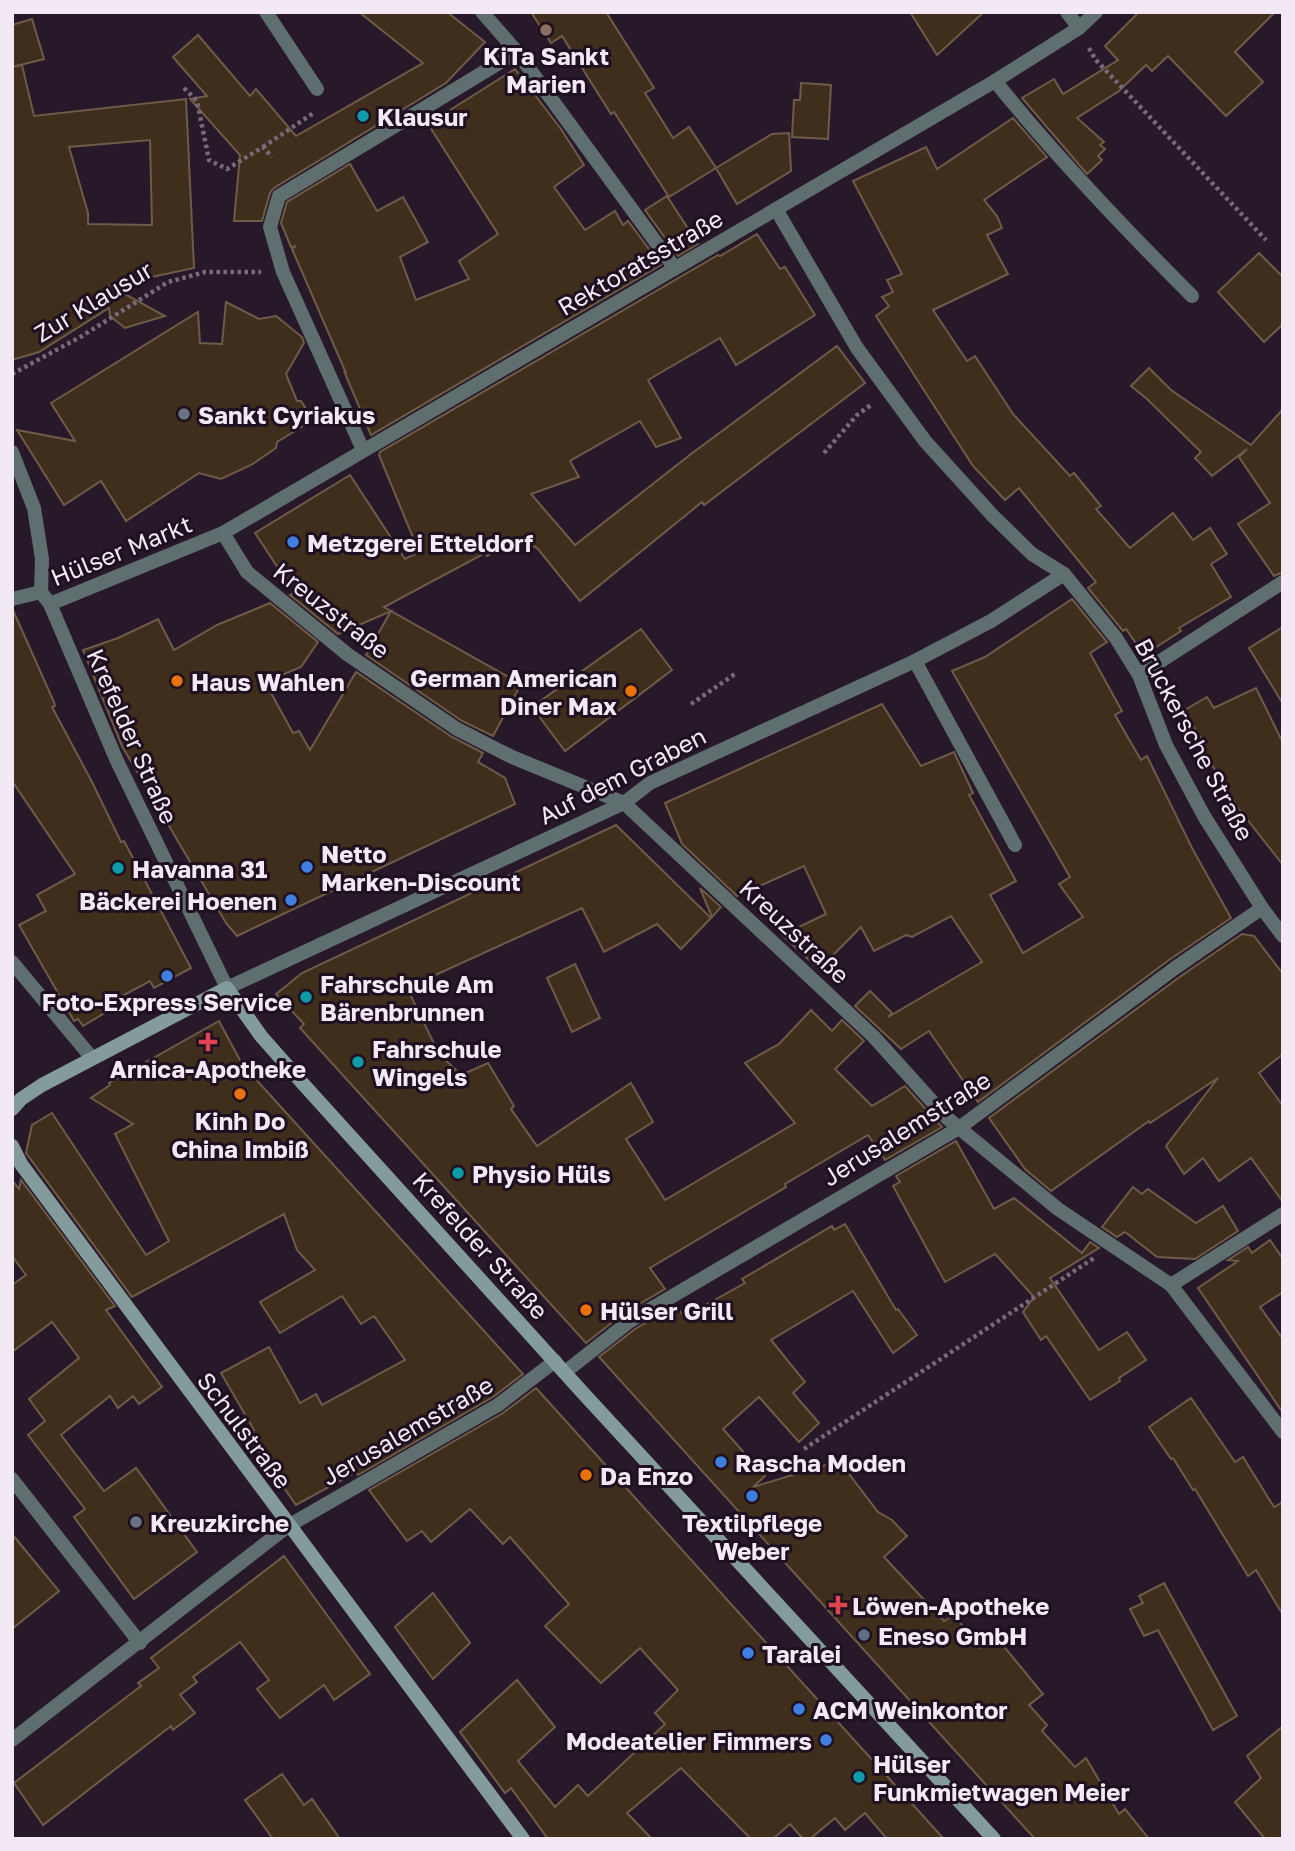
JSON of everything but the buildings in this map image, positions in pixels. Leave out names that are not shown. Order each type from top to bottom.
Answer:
[{"type":"street","points":[[266,12],[317,89]]},
{"type":"street","points":[[482,12],[517,52],[674,267]]},
{"type":"street","points":[[1067,12],[1079,28]]},
{"type":"street","name":"Rektoratsstraße","points":[[223,533],[995,81],[1079,28],[1096,12]]},
{"type":"street","points":[[363,450],[282,272],[270,227],[279,196],[517,52]]},
{"type":"street","points":[[995,81],[1035,130],[1113,216],[1192,296]]},
{"type":"street","name":"Bruckersche Straße","points":[[776,209],[857,348],[925,441],[993,516],[1032,554],[1064,574],[1116,638],[1139,675],[1173,757],[1204,816],[1262,908],[1283,936]]},
{"type":"street","name":"Hülser Markt","points":[[12,452],[34,508],[42,559],[41,592],[50,604],[223,533]]},
{"type":"street","name":"Kreuzstraße","points":[[223,533],[247,572],[347,654],[424,707],[457,729],[512,757],[624,803],[874,1037],[947,1118],[1058,1209],[1171,1286],[1283,1432]]},
{"type":"street","name":"Auf dem Graben","points":[[12,1109],[42,1085],[228,988],[624,803],[650,783],[915,661],[991,621],[1064,574]]},
{"type":"street","points":[[1139,675],[1283,582]]},
{"type":"street","points":[[12,599],[41,592]]},
{"type":"street","name":"Krefelder Straße","points":[[50,604],[117,761],[228,988],[261,1035],[560,1367],[994,1839]]},
{"type":"street","points":[[915,661],[1015,845]]},
{"type":"street","name":"Jerusalemstraße","points":[[12,1740],[288,1526],[498,1405],[630,1321],[959,1128],[1175,968],[1262,908]]},
{"type":"street","points":[[12,962],[92,1058]]},
{"type":"street","name":"Schulstraße","points":[[12,1146],[29,1175],[523,1839]]},
{"type":"street","points":[[1171,1286],[1283,1214]]},
{"type":"street","points":[[12,1479],[140,1643]]},
{"type":"path","points":[[1079,28],[1095,59],[1266,240]]},
{"type":"path","points":[[184,88],[197,101],[209,160],[227,169],[329,103],[317,89]]},
{"type":"path","points":[[263,146],[272,157]]},
{"type":"path","name":"Zur Klausur","points":[[12,374],[82,336],[169,282],[205,272],[282,272]]},
{"type":"path","points":[[824,453],[857,415]]},
{"type":"path","points":[[691,704],[735,674]]},
{"type":"path","points":[[804,1449],[1112,1246]]},
{"type":"place","name":"KiTa Sankt Marien","points":[[546,30]]},
{"type":"place","name":"Klausur","points":[[363,116]]},
{"type":"place","name":"Sankt Cyriakus","points":[[184,414]]},
{"type":"place","name":"Metzgerei Etteldorf","points":[[293,542]]},
{"type":"place","name":"Haus Wahlen","points":[[177,681]]},
{"type":"place","name":"German American Diner Max","points":[[631,691]]},
{"type":"place","name":"Netto Marken-Discount","points":[[307,867]]},
{"type":"place","name":"Havanna 31","points":[[118,868]]},
{"type":"place","name":"Bäckerei Hoenen","points":[[291,900]]},
{"type":"place","name":"Foto-Express Service","points":[[167,976]]},
{"type":"place","name":"Fahrschule Am Bärenbrunnen","points":[[306,997]]},
{"type":"place","name":"Arnica-Apotheke","points":[[208,1042]]},
{"type":"place","name":"Fahrschule Wingels","points":[[358,1062]]},
{"type":"place","name":"Kinh Do China Imbiß","points":[[240,1094]]},
{"type":"place","name":"Physio Hüls","points":[[458,1173]]},
{"type":"place","name":"Hülser Grill","points":[[586,1310]]},
{"type":"place","name":"Rascha Moden","points":[[721,1462]]},
{"type":"place","name":"Da Enzo","points":[[586,1475]]},
{"type":"place","name":"Textilpflege Weber","points":[[752,1496]]},
{"type":"place","name":"Kreuzkirche","points":[[136,1522]]},
{"type":"place","name":"Löwen-Apotheke","points":[[838,1605]]},
{"type":"place","name":"Eneso GmbH","points":[[864,1635]]},
{"type":"place","name":"Taralei","points":[[748,1653]]},
{"type":"place","name":"ACM Weinkontor","points":[[799,1709]]},
{"type":"place","name":"Modeatelier Fimmers","points":[[826,1740]]},
{"type":"place","name":"Hülser Funkmietwagen Meier","points":[[859,1777]]}]
